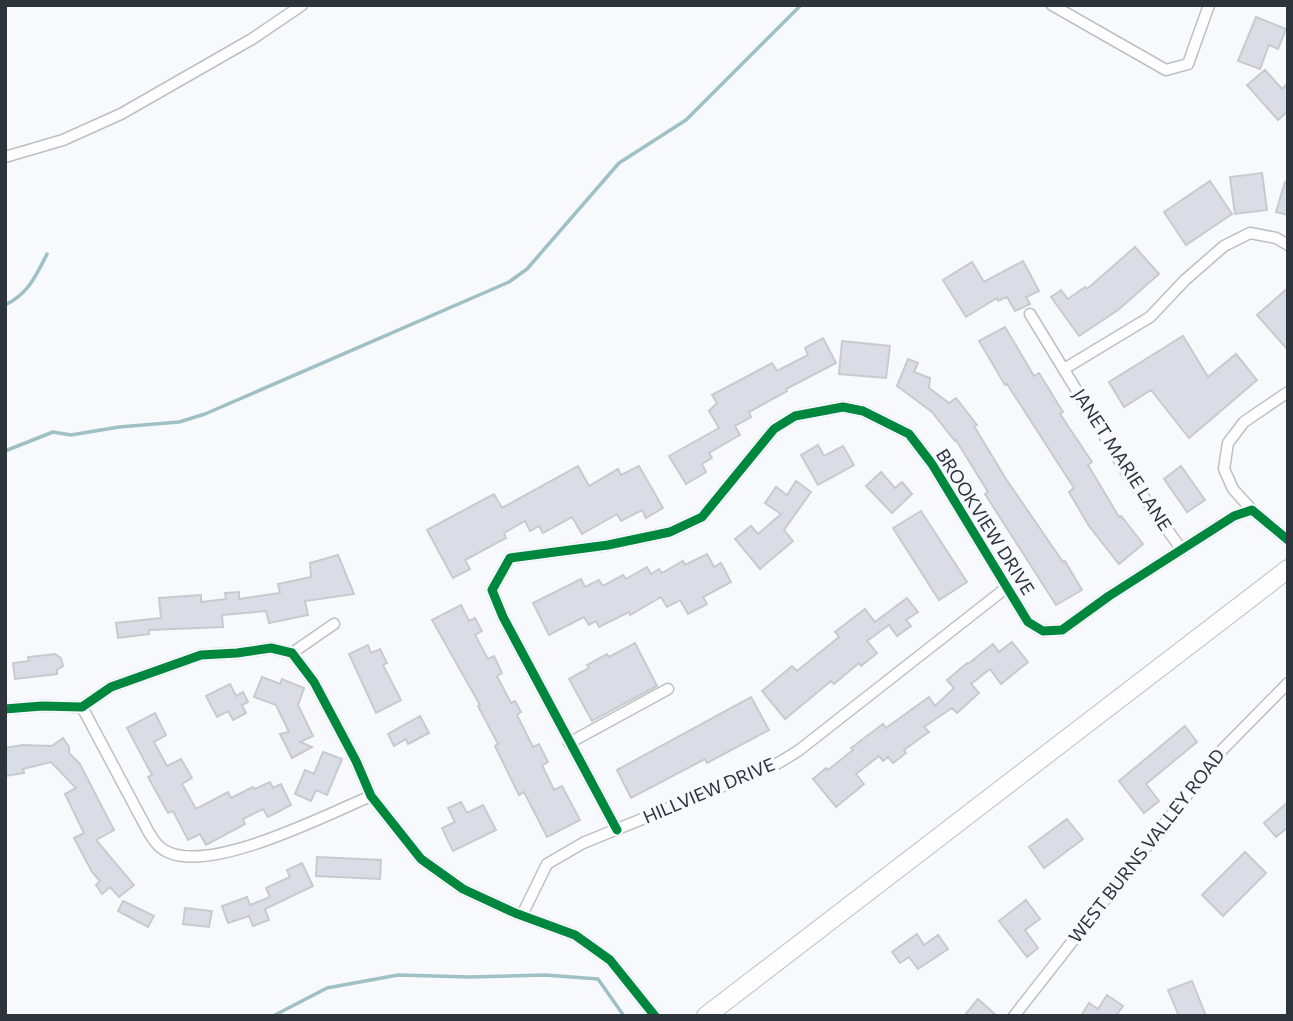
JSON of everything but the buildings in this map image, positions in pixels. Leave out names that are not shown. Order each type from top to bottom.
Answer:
[{"type":"main road","points":[[706,1016],[1288,569]]},
{"type":"street","points":[[5,157],[62,140],[121,114],[253,39],[302,5]]},
{"type":"street","points":[[1052,5],[1166,70],[1188,64],[1209,5]]},
{"type":"street","name":"JANET MARIE LANE","points":[[1064,369],[1150,317],[1185,280],[1224,246],[1250,233],[1276,238],[1288,245]]},
{"type":"street","name":"JANET MARIE LANE","points":[[1030,314],[1130,478],[1182,550]]},
{"type":"street","points":[[1288,392],[1244,422],[1228,443],[1224,469],[1233,489],[1252,510],[1288,540]]},
{"type":"street","name":"BROOKVIEW DRIVE","points":[[617,830],[503,617],[492,590],[509,558],[608,545],[670,533],[702,517],[774,429],[795,416],[843,407],[863,411],[909,434],[932,464],[1028,622],[1043,631],[1062,630],[1109,596],[1234,516],[1252,510]]},
{"type":"street","name":"HILLVIEW DRIVE","points":[[522,915],[547,864],[583,843],[775,765],[798,751],[1006,588]]},
{"type":"street","points":[[292,653],[334,624]]},
{"type":"street","points":[[5,709],[82,707],[111,687],[201,654],[271,648],[292,653],[314,682],[356,761],[371,796],[421,859],[463,889],[575,935],[610,960],[655,1016]]},
{"type":"street","name":"WEST BURNS VALLEY ROAD","points":[[1014,1016],[1223,749],[1288,683]]},
{"type":"street","points":[[569,743],[668,689]]},
{"type":"street","points":[[82,707],[148,831],[159,847],[172,854],[216,856],[300,827],[371,796]]},
{"type":"waterway","points":[[5,451],[53,432],[71,435],[119,427],[179,422],[205,414],[509,282],[527,269],[619,163],[686,120],[801,5]]},
{"type":"waterway","points":[[5,305],[25,290],[47,254]]},
{"type":"waterway","points":[[273,1016],[327,988],[398,975],[545,975],[598,979],[624,1016]]},
{"type":"cycle path","points":[[617,830],[503,617],[492,590],[510,558],[608,545],[670,532],[702,517],[774,429],[795,416],[843,407],[863,411],[909,434],[932,464],[1028,622],[1043,631],[1062,630],[1109,596],[1234,516],[1252,510],[1288,540]]},
{"type":"cycle path","points":[[5,709],[82,707],[111,687],[201,655],[271,648],[292,653],[314,682],[356,761],[371,796],[421,859],[463,889],[515,913],[575,935],[610,960],[655,1016]]}]
